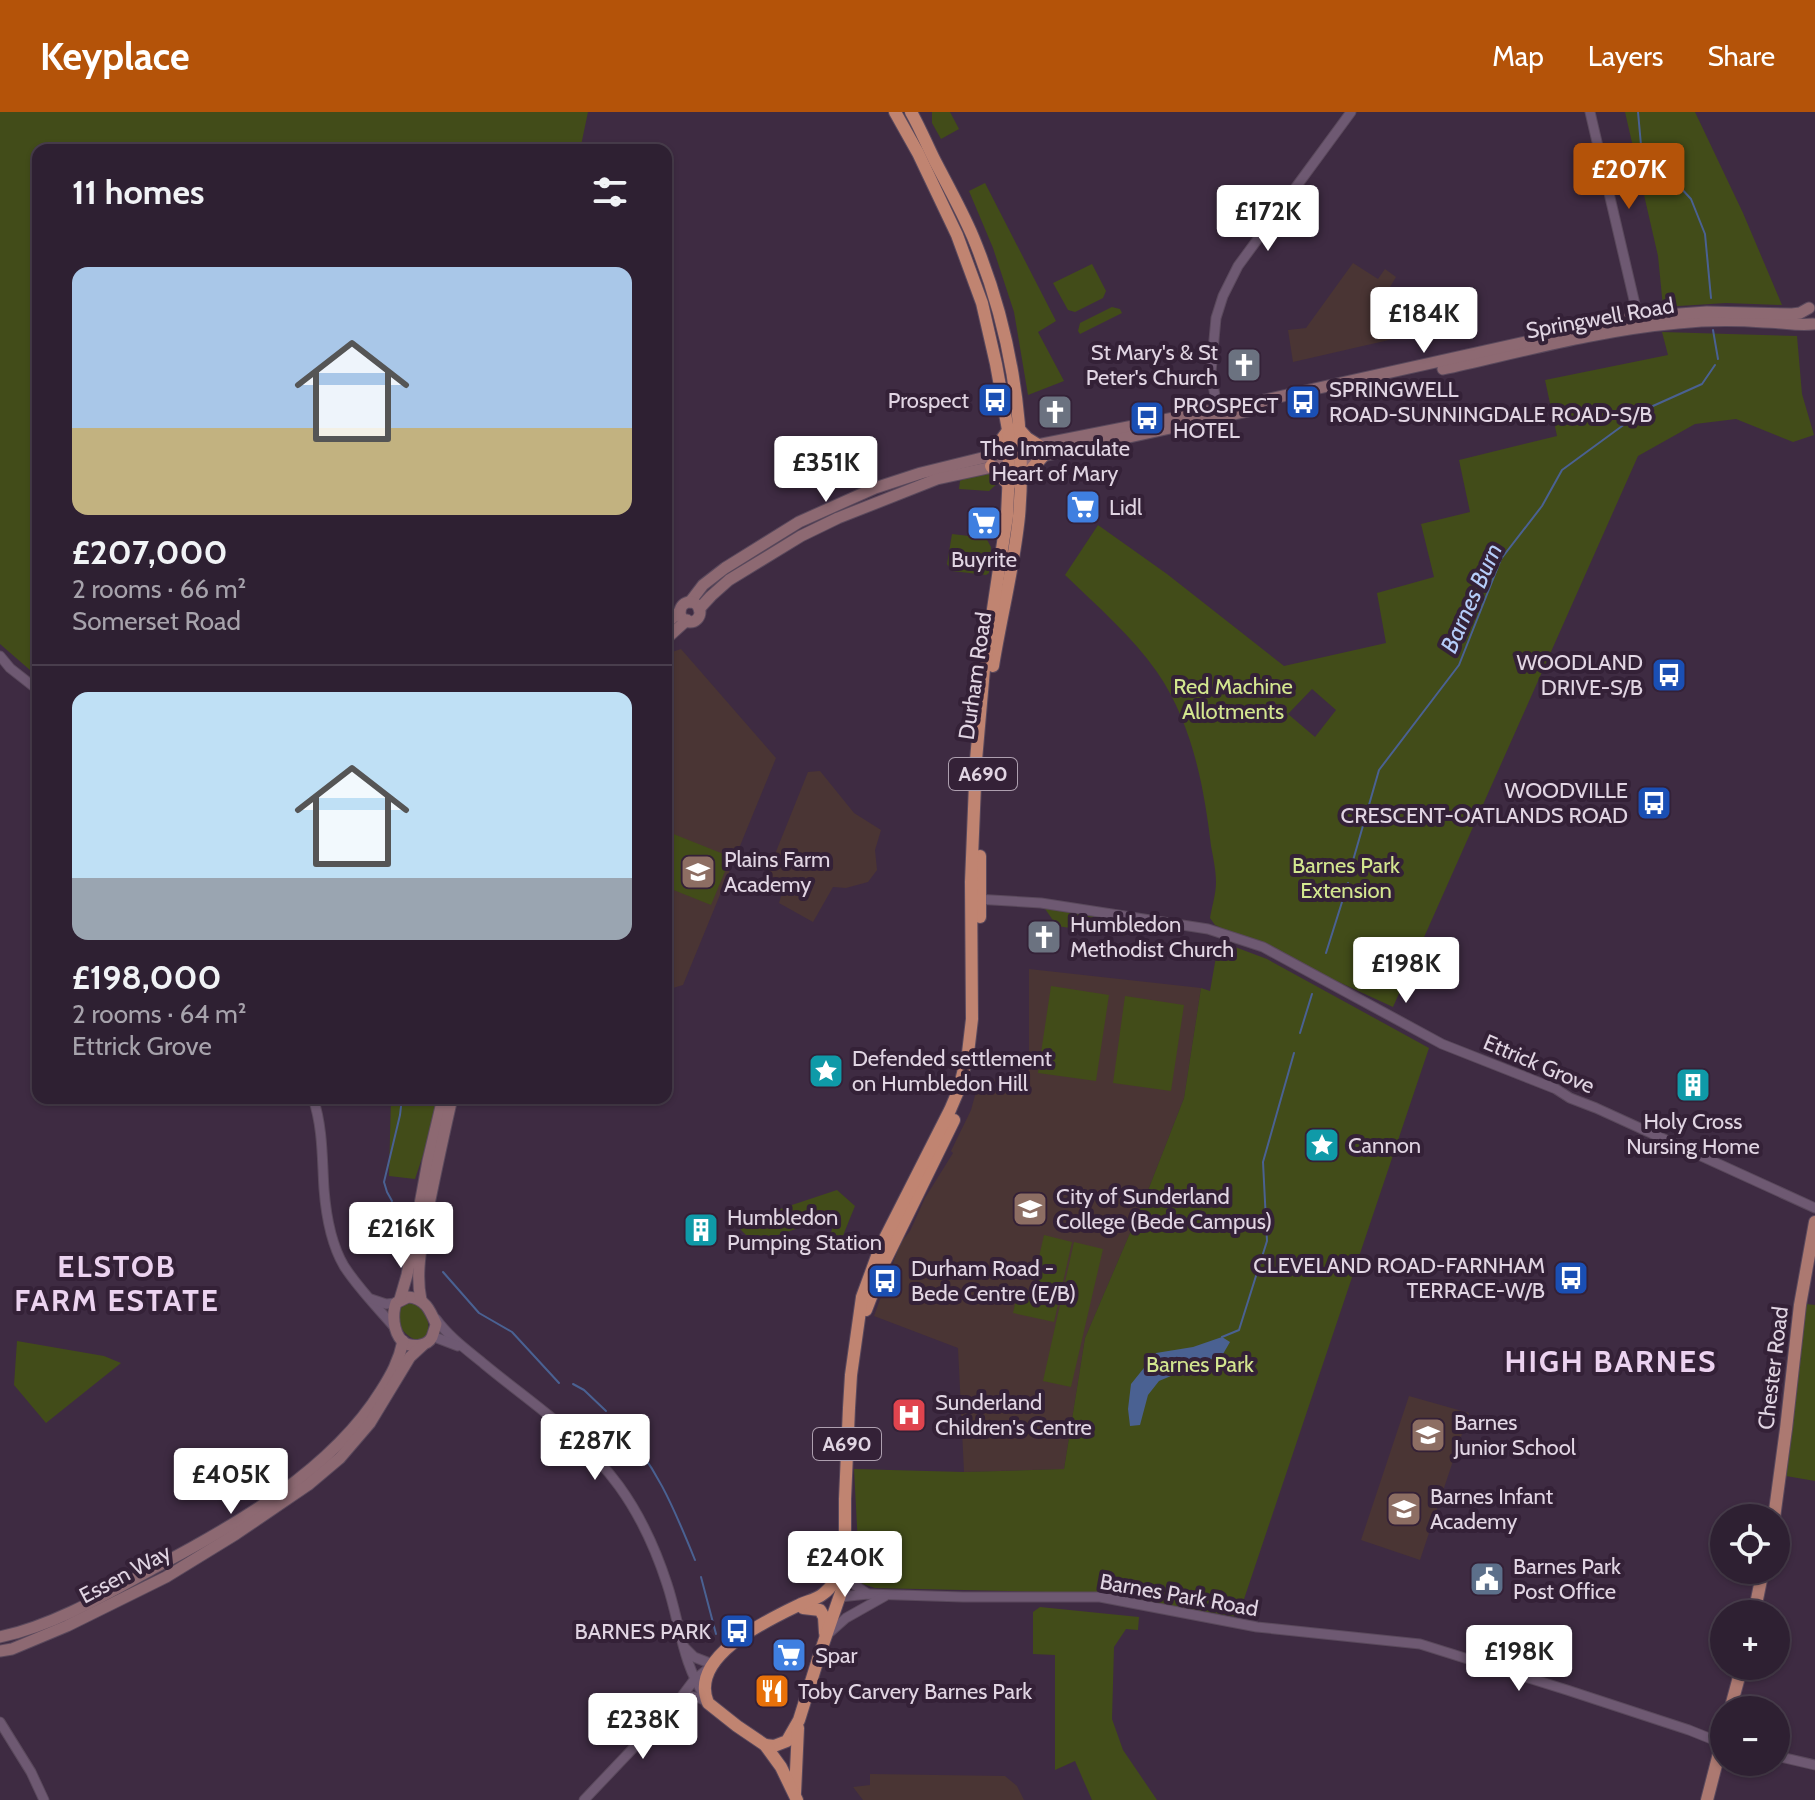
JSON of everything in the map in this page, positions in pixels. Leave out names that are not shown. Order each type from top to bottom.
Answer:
[{"type":"highway","name":"Durham Road","points":[[895,112],[957,235],[982,303],[1013,429]]},
{"type":"highway","name":"Durham Road","points":[[765,1745],[774,1746],[787,1741],[799,1720],[849,1567],[845,1548],[845,1475],[856,1339],[885,1261],[957,1114],[975,1060],[979,1025],[976,899],[986,719],[1003,587],[1017,529],[1013,379],[1005,336],[983,262],[918,118],[911,112]]},
{"type":"highway","points":[[1013,429],[1041,450],[1030,469],[1015,484],[1001,475],[990,461],[1013,429]]},
{"type":"highway","name":"Durham Road","points":[[710,1666],[742,1636],[826,1592],[839,1575],[845,1548]]},
{"type":"highway","name":"Durham Road","points":[[789,1611],[840,1597]]},
{"type":"highway","points":[[803,1608],[820,1610],[826,1636]]},
{"type":"highway","points":[[707,1701],[705,1682],[710,1666]]},
{"type":"highway","name":"Durham Road","points":[[707,1701],[765,1745],[774,1755],[796,1797]]},
{"type":"highway","name":"Durham Road","points":[[796,1797],[799,1720]]},
{"type":"main road","name":"Springwell Road","points":[[1639,322],[1814,324],[1809,315],[1812,304]]},
{"type":"main road","name":"Springwell Road","points":[[694,606],[729,580],[813,530],[886,498],[990,461],[1592,336],[1639,322],[1707,312],[1792,314],[1800,313],[1812,304]]},
{"type":"main road","points":[[672,631],[683,616],[683,604],[694,606],[700,613],[697,619],[690,622],[683,616]]},
{"type":"main road","points":[[672,621],[683,616]]},
{"type":"main road","points":[[442,1104],[407,1275],[393,1312],[395,1328],[403,1341],[411,1345],[428,1341],[436,1324],[421,1300],[418,1276],[451,1104]]},
{"type":"main road","name":"Chester Road","points":[[1776,1504],[1800,1305],[1815,1222]]},
{"type":"main road","points":[[398,1301],[408,1297],[421,1300]]},
{"type":"main road","name":"Essen Way","points":[[0,1637],[54,1619],[139,1577],[190,1550],[279,1494],[359,1422],[396,1366],[403,1341]]},
{"type":"main road","name":"Essen Way","points":[[0,1651],[67,1626],[166,1577],[308,1485],[340,1458],[370,1423],[410,1357],[428,1341]]},
{"type":"main road","points":[[1707,1800],[1713,1776]]},
{"type":"street","points":[[1218,413],[1211,372],[1216,318],[1223,296],[1238,266],[1351,112]]},
{"type":"street","points":[[1590,112],[1639,322]]},
{"type":"street","points":[[0,656],[32,685]]},
{"type":"street","name":"Ettrick Grove","points":[[976,899],[1041,903],[1208,929],[1236,937],[1263,947],[1442,1044],[1556,1089],[1815,1208]]},
{"type":"street","points":[[315,1104],[319,1117],[330,1231],[343,1264],[395,1328]]},
{"type":"street","points":[[371,1299],[386,1304],[398,1301]]},
{"type":"street","points":[[432,1314],[465,1349],[585,1445],[618,1484],[632,1506],[667,1583],[686,1661],[707,1701]]},
{"type":"street","points":[[428,1341],[465,1349]]},
{"type":"street","name":"A690","points":[[849,1567],[856,1586],[868,1594]]},
{"type":"street","name":"Barnes Park Road","points":[[840,1597],[868,1594],[1100,1597],[1257,1627],[1420,1644],[1710,1736]]},
{"type":"street","points":[[826,1636],[846,1618],[888,1594]]},
{"type":"street","points":[[584,1800],[710,1666],[684,1647]]},
{"type":"street","points":[[679,1700],[690,1696],[707,1701]]},
{"type":"street","points":[[0,1722],[25,1761],[44,1800]]},
{"type":"street","points":[[1790,1759],[1815,1765]]},
{"type":"shaded area","points":[[1353,263],[1378,279],[1385,269],[1396,277],[1390,287],[1450,326],[1293,362],[1288,330],[1306,328]]},
{"type":"shaded area","name":"Plains Farm Academy","points":[[681,649],[776,758],[683,985],[672,988],[672,652]]},
{"type":"shaded area","points":[[820,771],[854,813],[881,830],[875,850],[877,870],[868,882],[846,888],[833,887],[813,922],[779,903],[782,893],[763,884],[808,772]]},
{"type":"shaded area","name":"City of Sunderland College (Bede Campus)","points":[[1029,969],[1201,988],[1184,1098],[1085,1338],[1064,1469],[964,1472],[958,1348],[874,1316],[900,1244],[953,1153],[951,1151],[971,1110],[980,1077],[1029,1086]]},
{"type":"shaded area","points":[[1409,1396],[1469,1413],[1420,1560],[1361,1540]]},
{"type":"shaded area","points":[[870,1774],[1005,1776],[1017,1786],[1024,1800],[863,1800],[853,1787],[870,1785]]},
{"type":"green space","points":[[0,112],[588,112],[581,144],[32,144],[32,672],[0,644]]},
{"type":"green space","points":[[932,112],[950,112],[959,129],[941,139],[932,123]]},
{"type":"green space","points":[[1625,112],[1695,112],[1782,305],[1726,303],[1663,307],[1658,256]]},
{"type":"green space","points":[[985,183],[1056,321],[1038,332],[1064,381],[1028,395],[1014,312],[993,248],[969,191]]},
{"type":"green space","points":[[1092,264],[1106,291],[1103,298],[1075,312],[1068,310],[1053,283]]},
{"type":"green space","points":[[1112,307],[1120,309],[1122,313],[1080,334],[1080,323]]},
{"type":"green space","name":"Barnes Park Extension","points":[[1662,332],[1797,336],[1802,394],[1814,435],[1793,442],[1736,419],[1695,424],[1638,456],[1393,1007],[1215,925],[1210,918],[1216,873],[1205,801],[1188,734],[1179,712],[1157,672],[1137,646],[1065,575],[1098,525],[1167,574],[1284,666],[1386,643],[1377,593],[1434,577],[1421,524],[1470,512],[1459,460],[1557,436],[1545,380],[1668,355]],"holes":[[[1312,689],[1336,710],[1315,737],[1288,714]]]},
{"type":"green space","points":[[989,473],[998,483],[989,491],[959,489],[960,481]]},
{"type":"green space","points":[[952,534],[986,538],[991,547],[989,573],[952,571],[947,564]]},
{"type":"green space","points":[[672,833],[731,857],[711,905],[672,889]]},
{"type":"green space","points":[[1041,903],[1142,919],[1124,936],[1057,926]]},
{"type":"green space","name":"Barnes Park","points":[[1235,947],[1267,959],[1429,1048],[1238,1617],[1088,1593],[875,1588],[860,1583],[854,1469],[964,1472],[1064,1469],[1085,1338],[1184,1098],[1201,988],[1210,991],[1217,951]]},
{"type":"green space","points":[[1051,986],[1109,995],[1096,1081],[1038,1073]]},
{"type":"green space","points":[[1125,996],[1184,1005],[1171,1091],[1113,1083]]},
{"type":"green space","points":[[391,1104],[440,1104],[415,1179],[389,1176]]},
{"type":"green space","points":[[837,1190],[855,1206],[842,1238],[828,1244],[835,1218],[813,1211],[799,1228],[754,1243],[735,1224]]},
{"type":"green space","points":[[1044,1235],[1072,1242],[1054,1322],[1013,1313],[1018,1290],[1031,1292]]},
{"type":"green space","points":[[1074,1242],[1103,1249],[1071,1387],[1043,1381]]},
{"type":"green space","points":[[408,1302],[415,1302],[428,1322],[428,1332],[421,1341],[408,1336],[398,1319],[399,1312]]},
{"type":"green space","points":[[1806,1304],[1815,1305],[1815,1481],[1786,1476]]},
{"type":"green space","points":[[17,1341],[104,1356],[121,1363],[46,1423],[14,1385]]},
{"type":"green space","points":[[1040,1607],[1139,1617],[1138,1630],[1126,1629],[1114,1647],[1112,1719],[1123,1750],[1157,1800],[1092,1800],[1075,1761],[1055,1770],[1055,1655],[1033,1654],[1033,1612]]},
{"type":"water","points":[[1222,1337],[1230,1342],[1223,1354],[1159,1381],[1148,1395],[1140,1425],[1130,1426],[1128,1409],[1131,1384],[1156,1353],[1193,1347]]},
{"type":"waterway","name":"Barnes Burn","points":[[1638,112],[1641,145],[1691,199],[1705,234],[1711,298]]},
{"type":"waterway","points":[[1713,330],[1718,359]]},
{"type":"waterway","name":"Barnes Burn","points":[[1352,864],[1379,770],[1459,665],[1501,559],[1542,506],[1562,470],[1644,410],[1702,384],[1715,365]]},
{"type":"waterway","points":[[1326,953],[1348,883]]},
{"type":"waterway","name":"Barnes Burn","points":[[1300,1033],[1312,994]]},
{"type":"waterway","name":"Barnes Burn","points":[[1222,1337],[1239,1330],[1267,1241],[1263,1162],[1294,1053]]},
{"type":"waterway","points":[[392,1201],[384,1182],[401,1104]]},
{"type":"waterway","points":[[443,1272],[479,1313],[512,1332],[559,1383]]},
{"type":"waterway","points":[[573,1384],[606,1411]]},
{"type":"waterway","points":[[615,1421],[652,1469],[695,1560]]},
{"type":"waterway","points":[[701,1577],[716,1634]]},
{"type":"place","name":"St Mary's & St Peter's Church","points":[[1244,365]]},
{"type":"place","name":"Prospect","points":[[995,400]]},
{"type":"place","name":"SPRINGWELL ROAD-SUNNINGDALE ROAD-S/B","points":[[1303,402]]},
{"type":"place","name":"The Immaculate Heart of Mary","points":[[1055,412]]},
{"type":"place","name":"PROSPECT HOTEL","points":[[1147,418]]},
{"type":"place","name":"Lidl","points":[[1083,507]]},
{"type":"place","name":"Buyrite","points":[[984,523]]},
{"type":"place","name":"WOODLAND DRIVE-S/B","points":[[1669,675]]},
{"type":"place","name":"WOODVILLE CRESCENT-OATLANDS ROAD","points":[[1654,803]]},
{"type":"place","name":"Plains Farm Academy","points":[[698,872]]},
{"type":"place","name":"Humbledon Methodist Church","points":[[1044,937]]},
{"type":"place","name":"Defended settlement on Humbledon Hill","points":[[826,1071]]},
{"type":"place","name":"Holy Cross Nursing Home","points":[[1693,1085]]},
{"type":"place","name":"Cannon","points":[[1322,1145]]},
{"type":"place","name":"City of Sunderland College (Bede Campus)","points":[[1030,1209]]},
{"type":"place","name":"Humbledon Pumping Station","points":[[701,1230]]},
{"type":"place","name":"CLEVELAND ROAD-FARNHAM TERRACE-W/B","points":[[1571,1278]]},
{"type":"place","name":"Durham Road - Bede Centre (E/B)","points":[[885,1281]]},
{"type":"place","name":"Sunderland Children's Centre","points":[[909,1415]]},
{"type":"place","name":"Barnes Junior School","points":[[1428,1435]]},
{"type":"place","name":"Barnes Infant Academy","points":[[1404,1509]]},
{"type":"place","name":"Barnes Park Post Office","points":[[1487,1579]]},
{"type":"place","name":"BARNES PARK","points":[[737,1631]]},
{"type":"place","name":"Spar","points":[[789,1655]]},
{"type":"place","name":"Toby Carvery Barnes Park","points":[[772,1691]]},
{"type":"district","name":"ELSTOB FARM ESTATE","points":[[117,1283]]},
{"type":"district","name":"HIGH BARNES","points":[[1611,1361]]},
{"type":"park label","name":"Red Machine Allotments","points":[[1233,698]]}]
